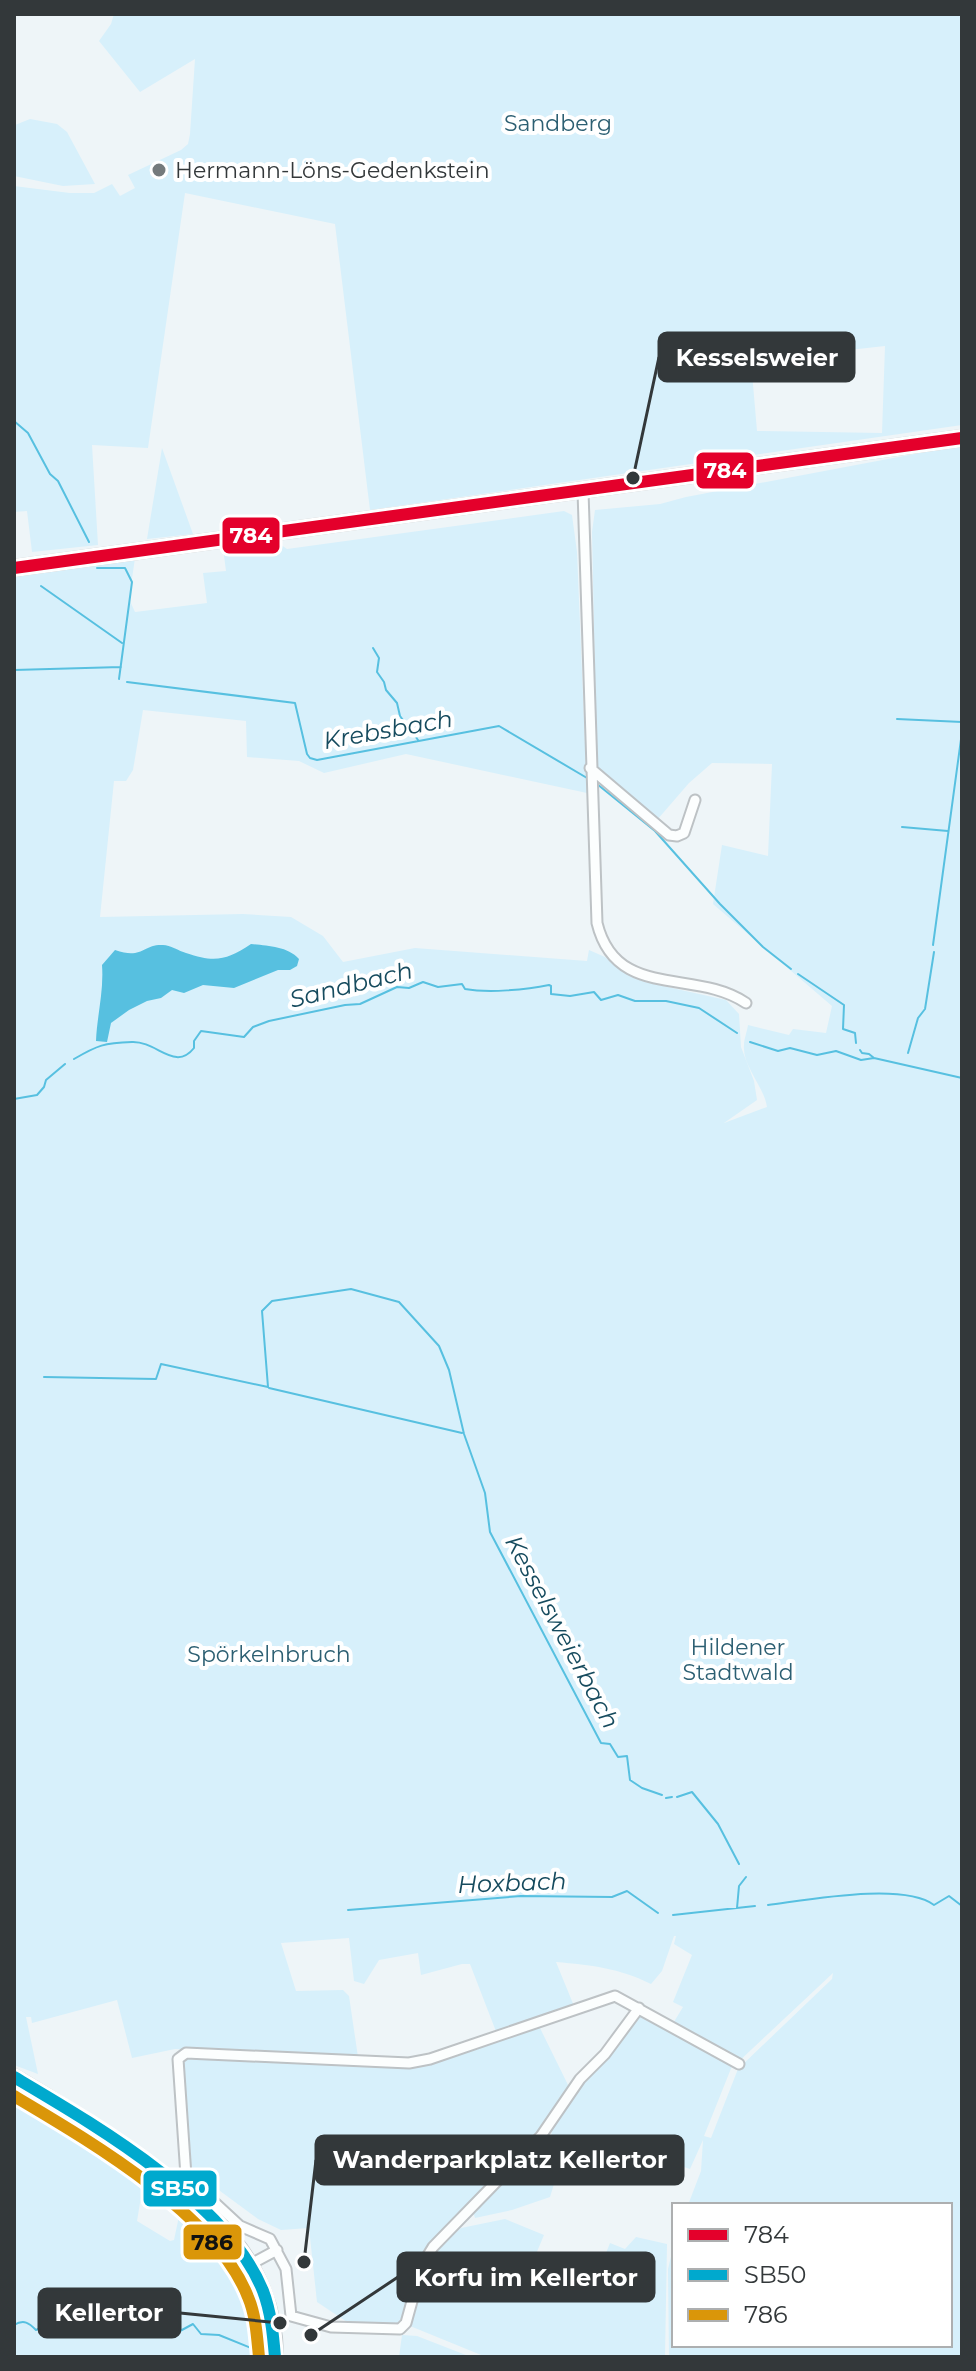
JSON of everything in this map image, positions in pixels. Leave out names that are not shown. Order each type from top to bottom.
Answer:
[{"type":"main road","points":[[14,568],[962,438]]},
{"type":"main road","points":[[14,2077],[74,2112],[186,2191],[209,2211],[251,2264],[272,2322],[275,2357]]},
{"type":"street","points":[[583,491],[590,768],[597,923],[601,938],[609,951],[635,973],[720,991],[746,1003]]},
{"type":"street","points":[[590,768],[669,835],[684,833],[695,800]]},
{"type":"street","points":[[639,2008],[605,2054],[580,2079],[541,2136],[433,2247],[422,2265],[406,2323],[400,2329],[331,2327],[291,2316],[286,2269],[270,2239],[240,2226],[186,2176],[179,2056],[186,2053],[409,2063],[430,2059],[615,1996],[639,2008],[739,2064]]},
{"type":"street","points":[[251,2264],[277,2250]]},
{"type":"green space","name":"Sandberg","points":[[114,14],[962,14],[962,425],[370,510],[335,224],[185,193],[148,448],[92,445],[98,545],[32,552],[27,511],[14,512],[14,186],[94,193],[112,184],[120,196],[135,188],[128,175],[181,150],[188,144],[190,134],[195,59],[140,92],[99,41]],"holes":[[[885,346],[882,433],[757,431],[751,361]]]},
{"type":"green space","points":[[30,119],[57,124],[67,132],[95,184],[63,186],[14,176],[15,125]]},
{"type":"green space","points":[[962,445],[962,2357],[669,2357],[668,2269],[672,2252],[672,2347],[952,2347],[952,2203],[689,2203],[701,2171],[703,2140],[690,2169],[664,2160],[655,2182],[558,2147],[551,2137],[552,2130],[584,2080],[642,2012],[732,2066],[704,2136],[711,2138],[738,2069],[832,1979],[833,1973],[736,2064],[672,2025],[683,2007],[673,2002],[692,1955],[674,1944],[676,1936],[662,1971],[651,1984],[605,1968],[556,1962],[574,2006],[497,2034],[470,1964],[421,1975],[418,1953],[379,1960],[364,1984],[354,1981],[349,1938],[281,1943],[296,1991],[343,1990],[349,1996],[358,2057],[175,2049],[132,2058],[117,2000],[32,2023],[31,2017],[26,2017],[38,2074],[14,2065],[14,574],[135,558],[129,599],[135,612],[207,603],[203,573],[226,571],[223,548],[274,540],[287,549],[564,511],[572,515],[577,552],[587,793],[406,754],[324,773],[299,761],[247,757],[246,721],[143,710],[133,770],[126,781],[114,781],[100,917],[243,914],[291,917],[323,936],[343,962],[415,948],[587,961],[589,950],[645,982],[726,1000],[739,1014],[741,1047],[754,1081],[757,1100],[724,1123],[767,1107],[744,1053],[748,1025],[789,1035],[793,1029],[826,1033],[832,1006],[713,904],[722,845],[768,856],[772,764],[712,763],[689,783],[657,820],[597,771],[592,532],[595,510],[660,504]]},
{"type":"green space","points":[[162,448],[193,534],[147,539]]},
{"type":"green space","points":[[538,2024],[570,2089],[536,2138],[554,2184],[550,2197],[475,2218],[471,2204],[416,2270],[405,2311],[395,2326],[350,2324],[317,2302],[309,2228],[281,2230],[258,2219],[189,2165],[183,2065],[187,2059],[400,2066]]},
{"type":"green space","points":[[14,2087],[145,2173],[137,2221],[170,2241],[174,2240],[182,2202],[215,2233],[248,2279],[261,2322],[265,2357],[14,2357]]},
{"type":"green space","points":[[505,2219],[544,2235],[531,2266],[572,2283],[581,2261],[600,2268],[610,2243],[625,2249],[636,2237],[667,2244],[665,2357],[486,2357],[410,2326],[417,2285],[437,2249],[461,2228]]},
{"type":"green space","points":[[402,2335],[417,2336],[471,2357],[399,2357]]},
{"type":"water","points":[[251,944],[289,951],[299,959],[297,966],[290,970],[278,970],[234,988],[203,985],[184,993],[172,990],[161,998],[129,1010],[111,1023],[107,1042],[96,1041],[102,965],[115,950],[137,953],[163,945],[213,959],[228,957]]},
{"type":"waterway","name":"Krebsbach","points":[[14,421],[28,433],[50,474],[58,481],[89,542]]},
{"type":"waterway","name":"Krebsbach","points":[[97,568],[125,568],[132,582],[119,679]]},
{"type":"waterway","points":[[41,586],[122,643]]},
{"type":"waterway","points":[[373,648],[379,658],[377,672],[397,703],[400,716],[418,740]]},
{"type":"waterway","points":[[14,670],[121,667]]},
{"type":"waterway","name":"Krebsbach","points":[[127,682],[295,703],[307,754],[317,760],[499,726],[587,778]]},
{"type":"waterway","points":[[897,719],[962,722]]},
{"type":"waterway","points":[[933,945],[962,732]]},
{"type":"waterway","name":"Krebsbach","points":[[597,784],[655,831],[720,904],[763,947],[791,969]]},
{"type":"waterway","points":[[902,827],[948,831]]},
{"type":"waterway","points":[[908,1053],[918,1018],[925,1009],[934,952]]},
{"type":"waterway","name":"Krebsbach","points":[[798,974],[844,1005],[843,1029],[855,1033],[856,1043]]},
{"type":"waterway","name":"Sandbach","points":[[74,1059],[102,1046],[132,1042],[180,1057],[194,1048],[194,1041],[201,1031],[244,1037],[253,1027],[269,1021],[360,1004],[397,987],[409,988],[423,982],[438,987],[462,984],[465,989],[485,991],[549,985],[551,994],[570,996],[594,992],[601,1000],[618,995],[635,1001],[666,1001],[699,1008],[737,1033]]},
{"type":"waterway","name":"Sandbach","points":[[750,1042],[778,1051],[790,1048],[817,1055],[836,1051],[861,1060],[874,1058],[962,1078]]},
{"type":"waterway","name":"Krebsbach","points":[[860,1050],[874,1058]]},
{"type":"waterway","name":"Sandbach","points":[[14,1099],[37,1095],[46,1080],[65,1064]]},
{"type":"waterway","name":"Kesselsweierbach","points":[[44,1377],[156,1379],[161,1364],[268,1387],[262,1311],[272,1301],[351,1289],[399,1302],[439,1346],[449,1370],[464,1434],[485,1493],[490,1532],[601,1743],[610,1744],[618,1757],[627,1756],[630,1780],[662,1795]]},
{"type":"waterway","points":[[269,1388],[462,1433]]},
{"type":"waterway","name":"Kesselsweierbach","points":[[677,1797],[692,1792],[718,1824],[739,1864]]},
{"type":"waterway","name":"Kesselsweierbach","points":[[666,1798],[672,1797]]},
{"type":"waterway","name":"Kesselsweierbach","points":[[737,1908],[739,1886],[746,1877]]},
{"type":"waterway","name":"Hoxbach","points":[[348,1910],[521,1896],[612,1897],[627,1891],[658,1913]]},
{"type":"waterway","name":"Hoxbach","points":[[768,1905],[878,1894],[920,1898],[934,1905],[949,1896],[962,1906]]},
{"type":"waterway","name":"Hoxbach","points":[[673,1915],[755,1906]]},
{"type":"waterway","points":[[14,2325],[26,2323],[36,2330],[45,2326],[54,2315],[68,2328],[88,2326],[102,2313],[111,2319],[121,2319]]},
{"type":"waterway","points":[[133,2329],[141,2334],[161,2332],[169,2337],[193,2324],[201,2334],[219,2335],[266,2354]]},
{"type":"transit line","name":"784","points":[[14,568],[962,438]]},
{"type":"transit line","name":"SB50","points":[[14,2077],[82,2118],[155,2168],[190,2196],[220,2226],[245,2258],[263,2291],[270,2315],[275,2357]]},
{"type":"transit line","name":"786","points":[[14,2096],[147,2182],[208,2237],[232,2266],[248,2297],[259,2357]]},
{"type":"place","name":"Hermann-Löns-Gedenkstein","points":[[159,170]]},
{"type":"place","name":"Kesselsweier","points":[[633,478]]},
{"type":"place","name":"Wanderparkplatz Kellertor","points":[[304,2262]]},
{"type":"place","name":"Kellertor","points":[[280,2323]]},
{"type":"place","name":"Korfu im Kellertor","points":[[311,2335]]},
{"type":"park label","name":"Spörkelnbruch","points":[[269,1654]]},
{"type":"park label","name":"Hildener Stadtwald","points":[[738,1660]]}]
